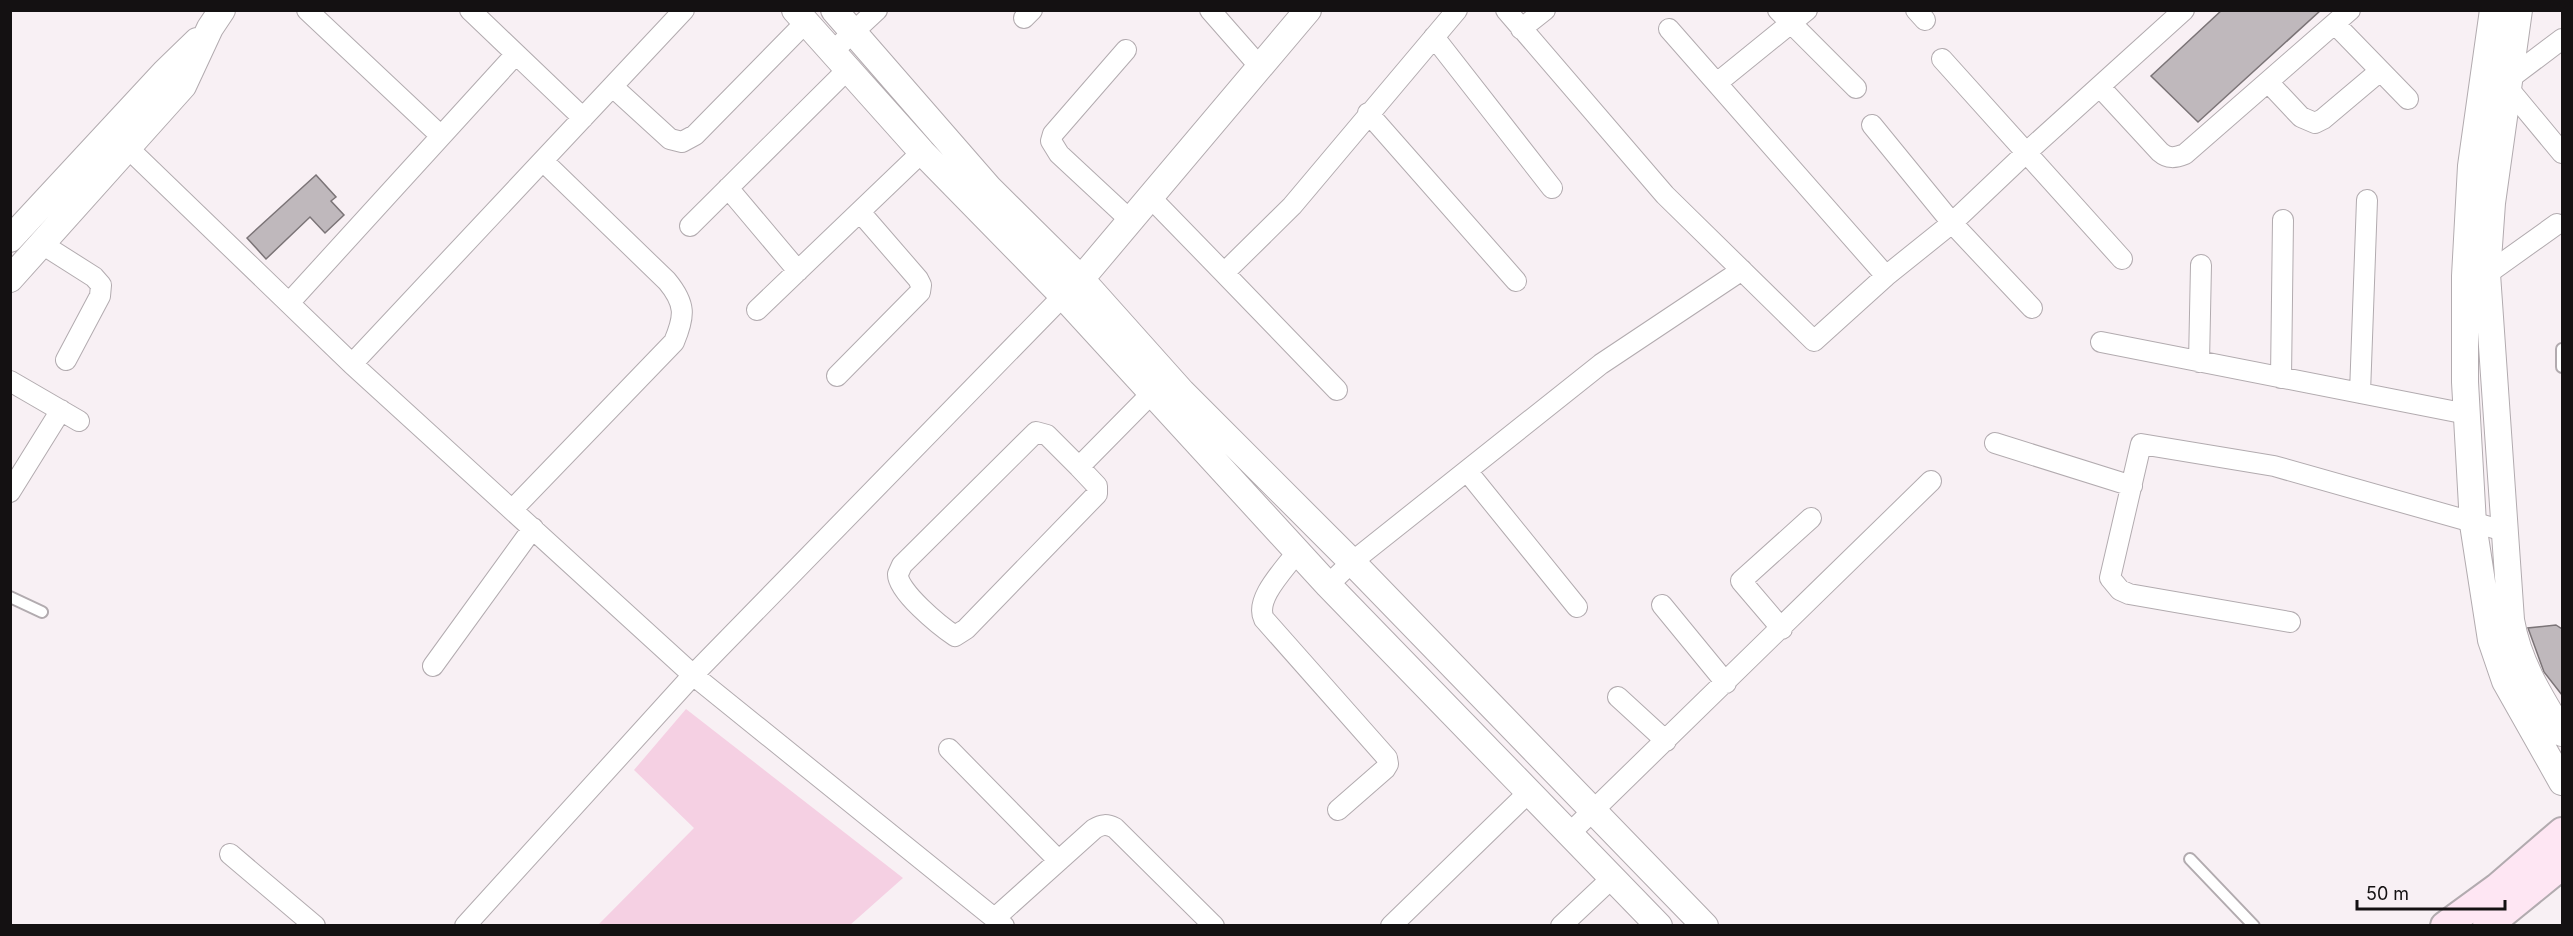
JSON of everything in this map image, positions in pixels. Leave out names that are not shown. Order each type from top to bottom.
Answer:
[{"type":"main road","points":[[2445,926],[2497,888],[2562,832]]},
{"type":"main road","points":[[2487,926],[2562,865]]},
{"type":"street","points":[[307,10],[441,136]]},
{"type":"street","points":[[470,10],[584,118]]},
{"type":"street","points":[[352,364],[684,10]]},
{"type":"street","points":[[834,10],[1072,287],[1152,393],[1328,585],[1659,926]]},
{"type":"street","points":[[690,226],[728,188],[839,61],[853,33],[877,10]]},
{"type":"street","points":[[1210,10],[1260,67]]},
{"type":"street","points":[[465,926],[693,675],[1072,287],[1308,10]]},
{"type":"street","points":[[1224,273],[1292,206],[1457,10]]},
{"type":"street","points":[[1506,10],[1665,195],[1814,341],[1886,276],[1952,223],[2100,87],[2175,13]]},
{"type":"street","points":[[1521,29],[1545,10]]},
{"type":"street","points":[[1717,83],[1784,17],[1807,10]]},
{"type":"street","points":[[2100,87],[2160,152],[2175,158],[2185,154],[2350,10]]},
{"type":"street","points":[[2493,10],[2471,166],[2465,276],[2467,414],[2473,524],[2491,640],[2505,681],[2562,782]]},
{"type":"street","points":[[2519,10],[2492,203],[2487,274],[2504,531],[2515,640],[2536,690],[2562,733]]},
{"type":"street","points":[[613,87],[670,139],[682,142],[695,135],[800,16],[922,153],[1072,287],[1182,392],[1352,562],[1705,926]]},
{"type":"street","points":[[1784,17],[1856,88]]},
{"type":"street","points":[[10,279],[129,149],[183,86],[216,19]]},
{"type":"street","points":[[10,239],[216,19]]},
{"type":"street","points":[[2335,24],[2408,99]]},
{"type":"street","points":[[1669,29],[1886,276]]},
{"type":"street","points":[[1434,37],[1552,188]]},
{"type":"street","points":[[2509,83],[2562,39]]},
{"type":"street","points":[[1126,50],[1053,134],[1051,141],[1059,154],[1130,220]]},
{"type":"street","points":[[289,303],[516,54]]},
{"type":"street","points":[[1942,59],[2028,151],[2122,259]]},
{"type":"street","points":[[2268,82],[2301,117],[2315,123],[2323,119],[2380,71]]},
{"type":"street","points":[[2509,83],[2562,153]]},
{"type":"street","points":[[1368,113],[1516,281]]},
{"type":"street","points":[[1872,125],[1952,223],[2032,308]]},
{"type":"street","points":[[129,149],[352,364],[693,675],[1000,922],[1058,860],[1094,829],[1108,824],[1115,828],[1214,926]]},
{"type":"street","points":[[757,310],[922,153]]},
{"type":"street","points":[[512,510],[674,342],[681,325],[683,311],[679,295],[667,281],[543,161]]},
{"type":"street","points":[[728,188],[798,272]]},
{"type":"street","points":[[1150,197],[1336,390]]},
{"type":"street","points":[[2360,393],[2367,200]]},
{"type":"street","points":[[837,376],[920,292],[921,285],[860,212]]},
{"type":"street","points":[[2281,378],[2283,220]]},
{"type":"street","points":[[2487,274],[2557,224]]},
{"type":"street","points":[[42,244],[94,277],[101,285],[100,296],[66,360]]},
{"type":"street","points":[[2199,362],[2201,265]]},
{"type":"street","points":[[1328,585],[1352,562],[1601,363],[1742,270]]},
{"type":"street","points":[[2101,342],[2467,414]]},
{"type":"street","points":[[10,381],[79,421]]},
{"type":"street","points":[[1078,467],[1152,393]]},
{"type":"street","points":[[10,492],[61,410]]},
{"type":"street","points":[[1036,432],[1047,435],[1078,467],[1097,486],[1097,494],[966,629],[955,636],[943,628],[901,587],[898,574],[902,566],[1036,432]]},
{"type":"street","points":[[1995,443],[2132,486]]},
{"type":"street","points":[[2290,622],[2120,591],[2110,578],[2141,444],[2274,466],[2504,531]]},
{"type":"street","points":[[1467,471],[1578,607]]},
{"type":"street","points":[[1569,834],[1782,629],[1931,481]]},
{"type":"street","points":[[1782,629],[1741,581],[1811,518]]},
{"type":"street","points":[[433,666],[532,528]]},
{"type":"street","points":[[1297,552],[1263,598],[1260,612],[1387,758],[1388,764],[1385,770],[1338,810]]},
{"type":"street","points":[[1662,605],[1726,683]]},
{"type":"street","points":[[1618,697],[1666,741]]},
{"type":"street","points":[[949,749],[1058,860]]},
{"type":"street","points":[[1391,926],[1528,792]]},
{"type":"street","points":[[230,854],[315,926]]},
{"type":"street","points":[[1562,926],[1612,878]]},
{"type":"lane","points":[[2562,349],[2562,367]]},
{"type":"lane","points":[[10,597],[42,612]]},
{"type":"lane","points":[[2190,859],[2254,926]]},
{"type":"shaded area","points":[[686,709],[903,878],[850,925],[598,925],[694,828],[634,770]]},
{"type":"building","points":[[2222,10],[2321,10],[2198,122],[2151,76]]},
{"type":"building","points":[[316,175],[336,197],[331,201],[344,215],[325,233],[310,217],[266,259],[247,238]]},
{"type":"building","points":[[2556,625],[2562,629],[2562,695],[2544,672],[2528,628]]}]
